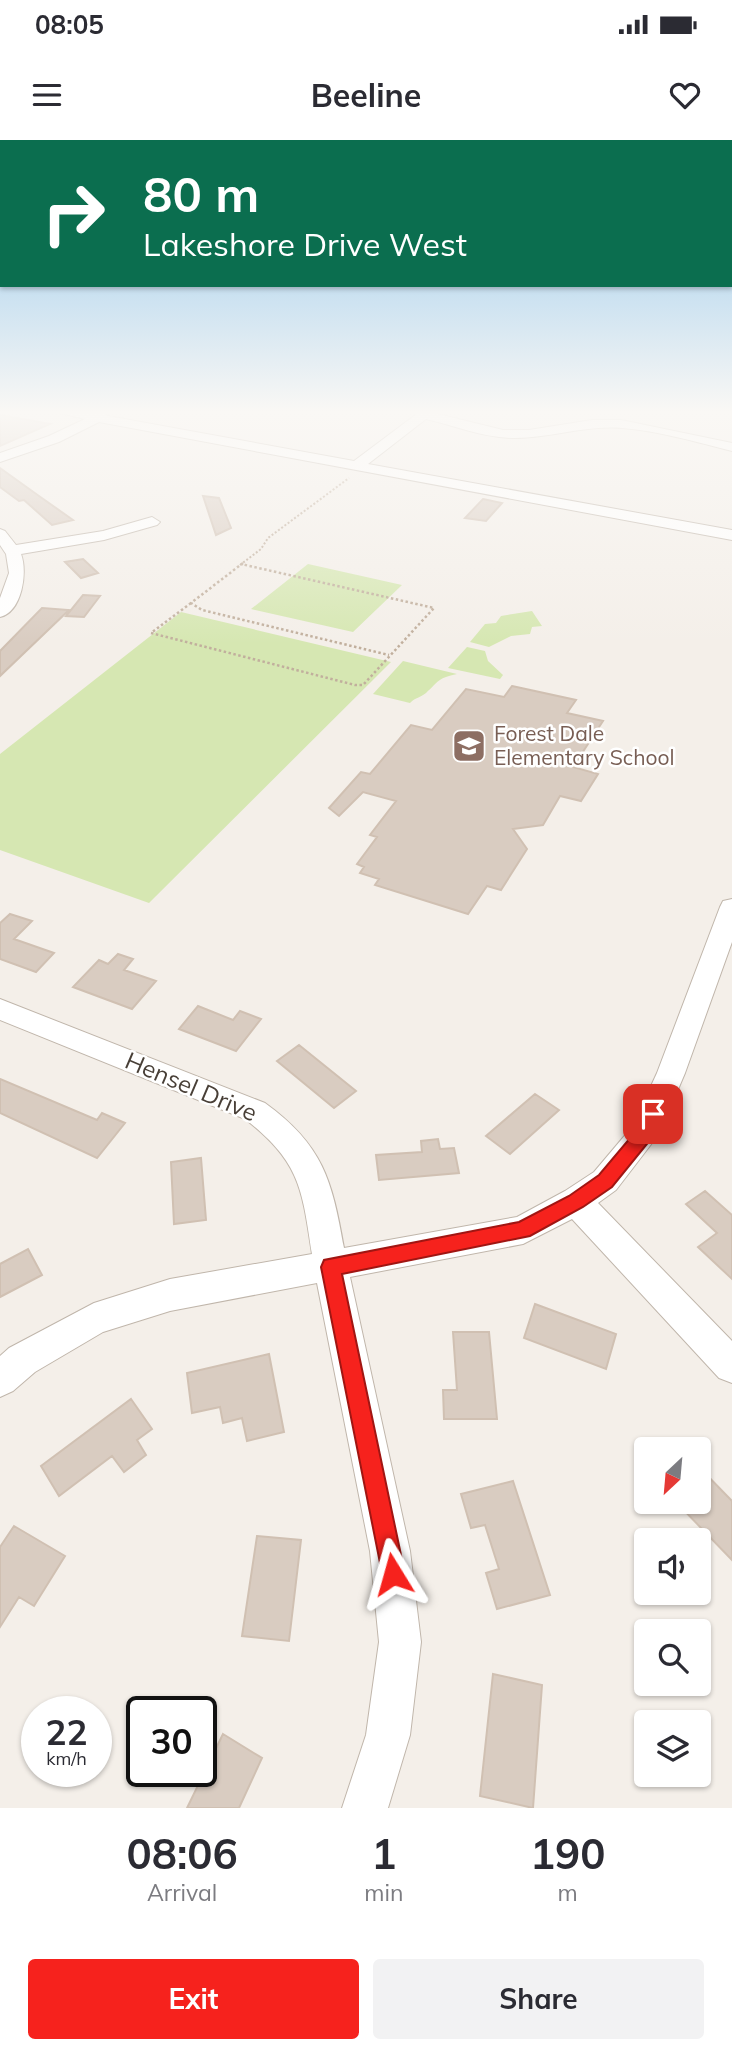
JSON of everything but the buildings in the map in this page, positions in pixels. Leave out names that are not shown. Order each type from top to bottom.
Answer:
[{"type":"street","points":[[474,488],[732,535]]},
{"type":"street","points":[[14,550],[104,535],[152,522]]},
{"type":"street","points":[[0,534],[14,550],[18,566],[17,580],[0,612]]},
{"type":"street","points":[[0,1379],[22,1360],[94,1319],[170,1295],[523,1230],[576,1201],[605,1181],[644,1134],[725,948],[732,907]]},
{"type":"street","name":"Hensel Drive","points":[[0,1009],[255,1111],[272,1124],[302,1156],[318,1194],[390,1551],[400,1642],[388,1735],[365,1808]]},
{"type":"street","points":[[576,1201],[732,1366]]},
{"type":"path","points":[[241,564],[435,608],[363,685],[151,633],[191,603],[241,564],[261,549],[268,538],[335,488]]},
{"type":"path","points":[[191,603],[202,610],[391,656]]},
{"type":"green space","points":[[308,564],[402,585],[353,632],[251,609]]},
{"type":"green space","points":[[532,611],[542,626],[532,627],[530,634],[511,636],[489,647],[470,642],[485,624],[496,623],[501,616]]},
{"type":"green space","points":[[181,612],[391,662],[149,903],[0,850],[0,754]]},
{"type":"green space","points":[[467,647],[485,651],[488,661],[503,675],[500,679],[448,668]]},
{"type":"green space","points":[[403,661],[457,674],[442,679],[410,703],[373,694]]},
{"type":"place","name":"Forest Dale Elementary School","points":[[469,746]]},
{"type":"route","points":[[393,1574],[331,1267],[523,1230],[576,1201],[605,1181],[644,1134],[653,1114]]}]
